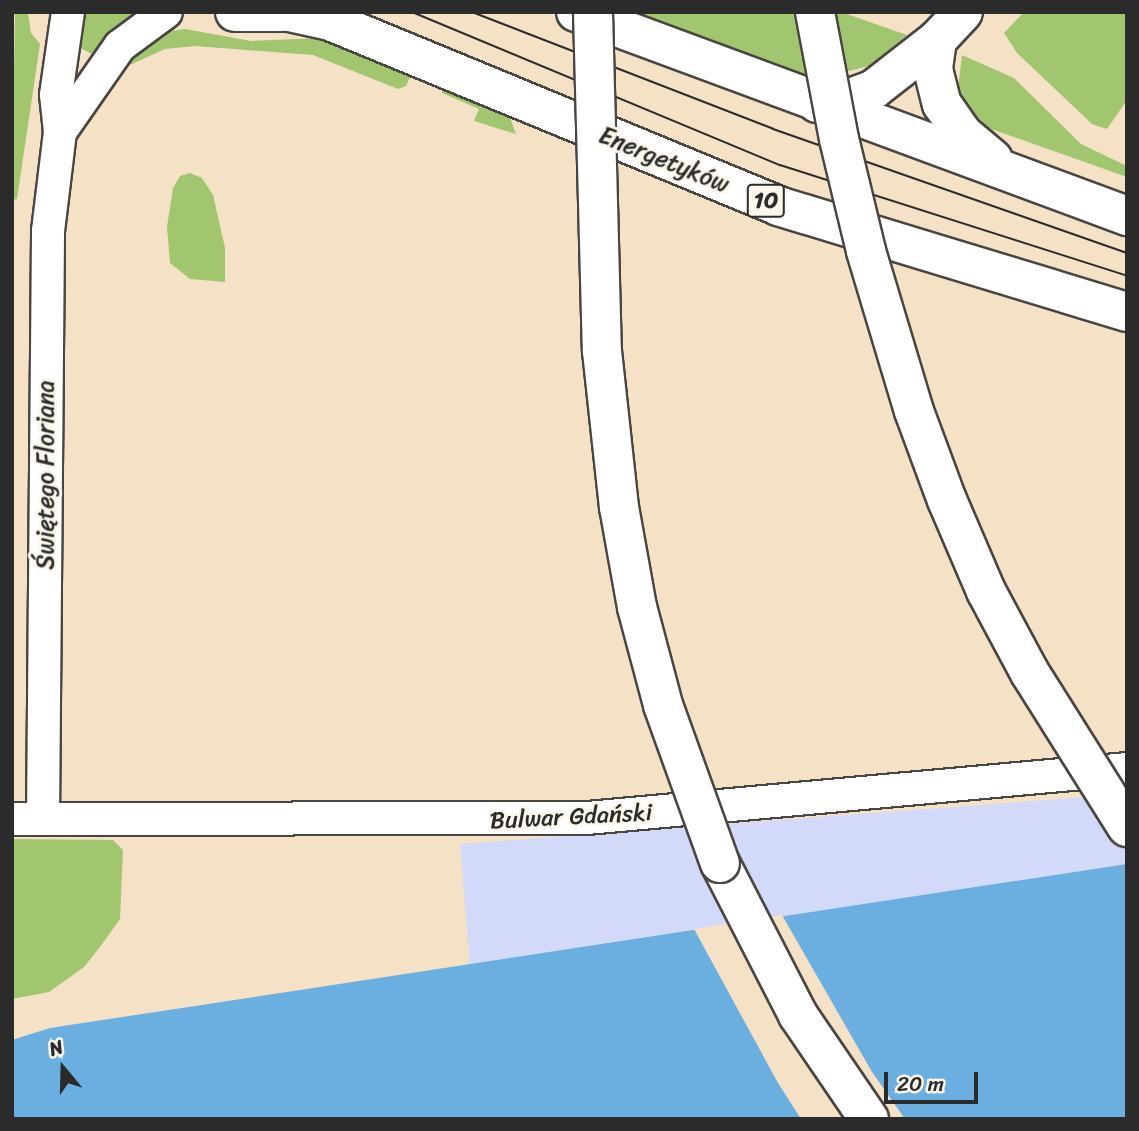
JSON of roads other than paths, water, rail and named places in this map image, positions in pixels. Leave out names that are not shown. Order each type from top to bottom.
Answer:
[{"type":"main road","points":[[235,12],[282,12]]},
{"type":"main road","name":"Energetyków","points":[[289,12],[330,21],[779,206],[1127,312]]},
{"type":"main road","points":[[576,12],[1127,216]]},
{"type":"main road","points":[[593,12],[601,351],[617,494],[637,607],[668,718],[731,887],[799,1015],[869,1119]]},
{"type":"main road","points":[[815,12],[866,251],[947,500],[986,591],[1025,663],[1127,827]]},
{"type":"main road","points":[[817,103],[839,102],[874,89],[937,40],[963,12]]},
{"type":"main road","points":[[937,40],[934,79],[954,124],[996,161],[1041,184]]},
{"type":"street","name":"Świętego Floriana","points":[[28,819],[48,231],[60,132],[56,95],[68,12]]},
{"type":"street","name":"Świętego Floriana","points":[[60,132],[120,46],[166,12]]},
{"type":"street","name":"Bulwar Gdański","points":[[28,819],[587,818],[1127,769]]},
{"type":"water","points":[[1127,864],[1127,1119],[12,1119],[12,1040],[50,1028]]},
{"type":"tram line","points":[[412,12],[780,165],[1127,276]]},
{"type":"tram line","points":[[472,12],[773,129],[1127,253]]}]
